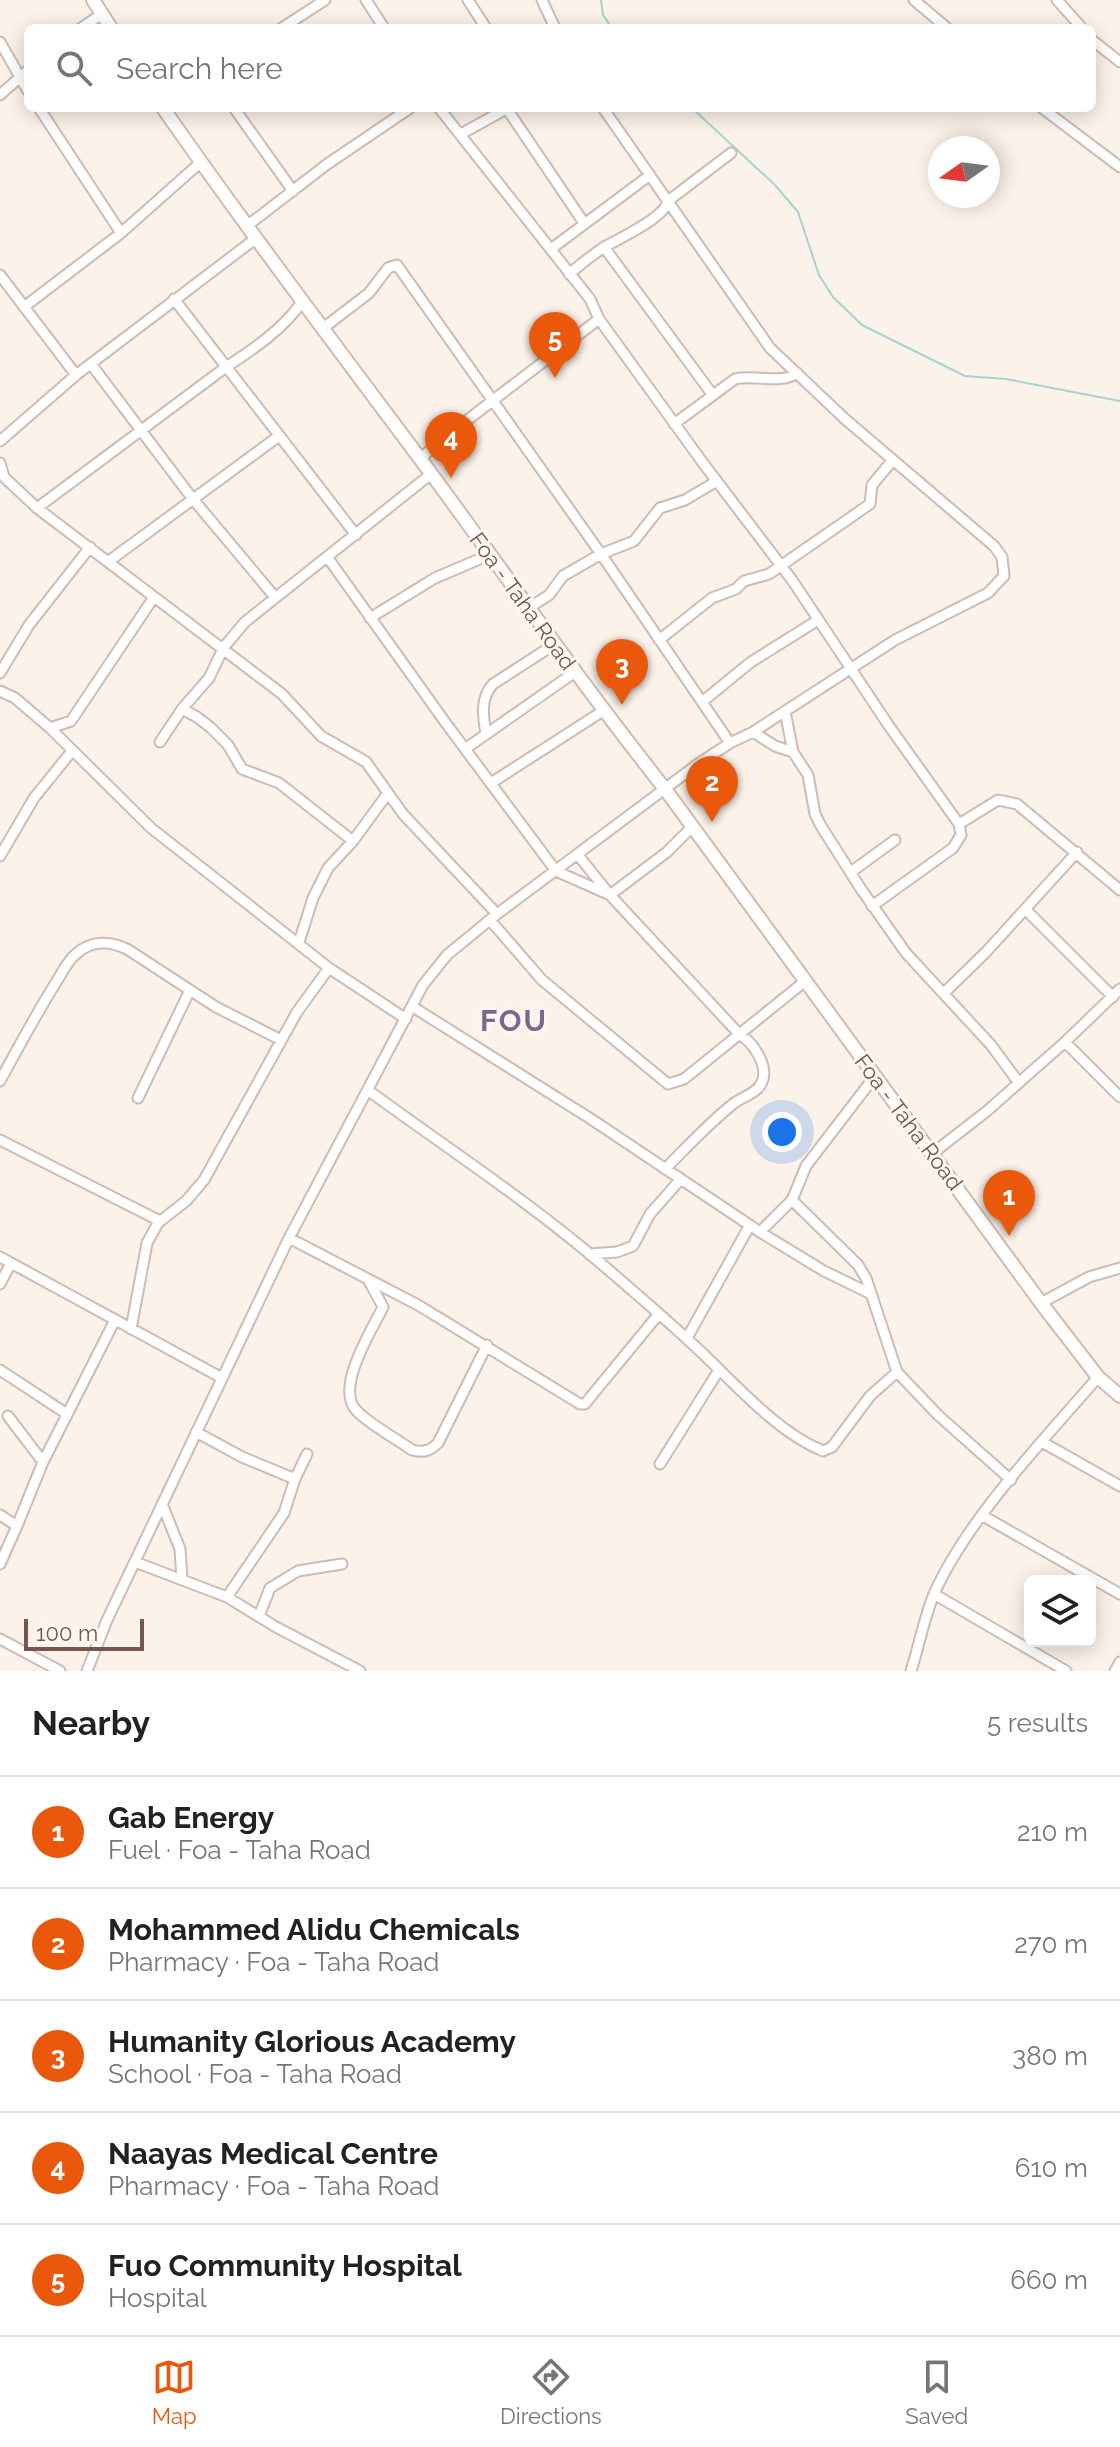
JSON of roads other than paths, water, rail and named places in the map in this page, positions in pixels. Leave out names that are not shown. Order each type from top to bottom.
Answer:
[{"type":"street","points":[[93,0],[108,24]]},
{"type":"street","points":[[288,24],[325,0]]},
{"type":"street","points":[[366,0],[381,24]]},
{"type":"street","points":[[468,0],[483,24]]},
{"type":"street","points":[[542,0],[553,24]]},
{"type":"street","points":[[914,0],[942,24]]},
{"type":"street","points":[[1057,0],[1078,24]]},
{"type":"street","points":[[87,24],[102,14]]},
{"type":"street","points":[[0,42],[24,85]]},
{"type":"street","points":[[1096,43],[1120,62]]},
{"type":"street","points":[[0,95],[24,73]]},
{"type":"street","points":[[42,112],[121,233]]},
{"type":"street","name":"Foa - Taha Road","points":[[167,112],[255,239],[530,607],[603,711],[665,789],[1041,1303],[1098,1377],[1120,1396]]},
{"type":"street","points":[[237,112],[293,191]]},
{"type":"street","points":[[247,226],[404,112]]},
{"type":"street","points":[[442,112],[590,299],[599,319],[780,566],[959,824],[961,835],[953,848],[872,906]]},
{"type":"street","points":[[461,134],[501,112]]},
{"type":"street","points":[[511,112],[584,223]]},
{"type":"street","points":[[87,1671],[107,1620],[289,1238],[435,967],[493,917],[730,743],[753,732],[850,667],[908,633],[988,593],[1004,576],[1002,557],[994,546],[892,461],[770,348],[606,112]]},
{"type":"street","points":[[1047,112],[1120,167]]},
{"type":"street","points":[[569,274],[604,247],[639,229],[666,208],[668,201],[731,153]]},
{"type":"street","points":[[24,307],[121,233],[201,162]]},
{"type":"street","points":[[551,249],[650,175]]},
{"type":"street","points":[[0,441],[76,375],[255,239]]},
{"type":"street","points":[[604,247],[712,394]]},
{"type":"street","points":[[322,329],[369,293],[388,268],[397,265],[494,400],[730,743]]},
{"type":"street","points":[[0,275],[76,375]]},
{"type":"street","points":[[174,299],[356,535]]},
{"type":"street","points":[[37,508],[256,348],[291,318],[302,302]]},
{"type":"street","points":[[420,459],[599,319]]},
{"type":"street","points":[[91,364],[192,498],[274,596]]},
{"type":"street","points":[[674,424],[728,382],[747,376],[786,379],[797,373]]},
{"type":"street","points":[[109,561],[279,436]]},
{"type":"street","points":[[659,640],[712,598],[736,589],[744,581],[769,574],[870,504],[872,485],[892,461]]},
{"type":"street","points":[[0,463],[4,477],[37,508],[224,647],[282,694],[321,736],[366,762],[416,828],[493,917],[542,980],[668,1084],[684,1079],[804,982]]},
{"type":"street","points":[[160,742],[182,709],[209,678],[224,647],[245,622],[431,474]]},
{"type":"street","points":[[530,607],[549,595],[563,576],[639,537],[660,508],[685,500],[717,481]]},
{"type":"street","points":[[0,673],[29,625],[90,547]]},
{"type":"street","points":[[370,618],[435,578],[489,555]]},
{"type":"street","points":[[328,558],[556,871],[610,895]]},
{"type":"street","points":[[50,728],[71,721],[154,597]]},
{"type":"street","points":[[702,702],[751,662],[818,620]]},
{"type":"street","points":[[486,734],[483,714],[485,692],[555,644]]},
{"type":"street","points":[[465,749],[575,672]]},
{"type":"street","points":[[1,693],[15,698],[50,728],[151,828],[329,968],[406,1019]]},
{"type":"street","points":[[182,709],[197,717],[228,745],[242,769],[279,783],[353,841]]},
{"type":"street","points":[[491,783],[603,711]]},
{"type":"street","points":[[785,711],[793,752],[808,775],[815,814],[872,906],[906,953],[991,1045],[1019,1083]]},
{"type":"street","points":[[753,732],[775,746],[793,752]]},
{"type":"street","points":[[0,856],[34,798],[72,751]]},
{"type":"street","points":[[299,942],[313,898],[328,868],[353,841],[388,793]]},
{"type":"street","points":[[959,824],[998,800],[1007,801],[1026,810],[1120,890]]},
{"type":"street","points":[[610,895],[667,852],[692,827]]},
{"type":"street","points":[[851,872],[895,840]]},
{"type":"street","points":[[944,993],[1077,852]]},
{"type":"street","points":[[578,855],[610,895],[740,1035],[755,1047],[763,1069],[762,1084],[730,1106],[665,1169]]},
{"type":"street","points":[[933,1153],[1019,1083],[1116,993],[1025,909]]},
{"type":"street","points":[[0,1081],[73,955],[84,948],[113,943],[216,1007],[281,1040]]},
{"type":"street","points":[[131,1329],[147,1243],[160,1221],[186,1201],[204,1180],[281,1040],[329,968]]},
{"type":"street","points":[[138,1098],[190,990]]},
{"type":"street","points":[[413,1007],[551,1093],[760,1232],[824,1271],[871,1294]]},
{"type":"street","points":[[1065,1042],[1120,1097]]},
{"type":"street","points":[[760,1232],[792,1200],[806,1166],[875,1076]]},
{"type":"street","points":[[369,1091],[589,1254],[791,1432],[823,1451],[832,1447],[870,1396],[897,1372]]},
{"type":"street","points":[[0,1140],[160,1221]]},
{"type":"street","points":[[589,1254],[617,1252],[633,1246],[650,1214],[680,1180]]},
{"type":"street","points":[[792,1200],[858,1265],[866,1278],[897,1372],[938,1415],[1011,1480]]},
{"type":"street","points":[[687,1338],[750,1225]]},
{"type":"street","points":[[289,1238],[418,1305],[567,1397],[585,1404],[658,1315]]},
{"type":"street","points":[[0,1257],[222,1378]]},
{"type":"street","points":[[0,1284],[11,1263]]},
{"type":"street","points":[[1041,1303],[1089,1277],[1120,1268]]},
{"type":"street","points":[[369,1281],[383,1307],[355,1363],[350,1382],[351,1398],[354,1409],[412,1450],[421,1452],[438,1443],[487,1345]]},
{"type":"street","points":[[0,1564],[43,1462],[115,1320]]},
{"type":"street","points":[[0,1370],[67,1414]]},
{"type":"street","points":[[660,1464],[719,1370]]},
{"type":"street","points":[[911,1671],[934,1594],[983,1516],[1098,1377]]},
{"type":"street","points":[[8,1416],[43,1462]]},
{"type":"street","points":[[196,1432],[242,1457],[295,1479]]},
{"type":"street","points":[[1042,1442],[1120,1486]]},
{"type":"street","points":[[227,1597],[284,1513],[307,1454]]},
{"type":"street","points":[[162,1504],[180,1549],[182,1579]]},
{"type":"street","points":[[0,1515],[17,1526]]},
{"type":"street","points":[[983,1516],[1120,1594]]},
{"type":"street","points":[[135,1562],[227,1597],[360,1671]]},
{"type":"street","points":[[259,1616],[270,1588],[298,1571],[342,1564]]},
{"type":"street","points":[[934,1594],[1066,1671]]},
{"type":"street","points":[[0,1639],[60,1671]]},
{"type":"street","points":[[1115,1671],[1120,1662]]},
{"type":"waterway","points":[[601,0],[603,15],[609,24]]},
{"type":"waterway","points":[[696,112],[775,185],[798,212],[819,275],[833,297],[862,325],[965,376],[1006,379],[1120,401]]},
{"type":"place","name":"Fuo Community Hospital","points":[[555,378]]},
{"type":"place","name":"Naayas Medical Centre","points":[[451,478]]},
{"type":"place","name":"Humanity Glorious Academy","points":[[622,705]]},
{"type":"place","name":"Mohammed Alidu Chemicals","points":[[712,822]]},
{"type":"place","name":"Gab Energy","points":[[1009,1236]]},
{"type":"district","name":"FOU","points":[[514,1020]]}]
